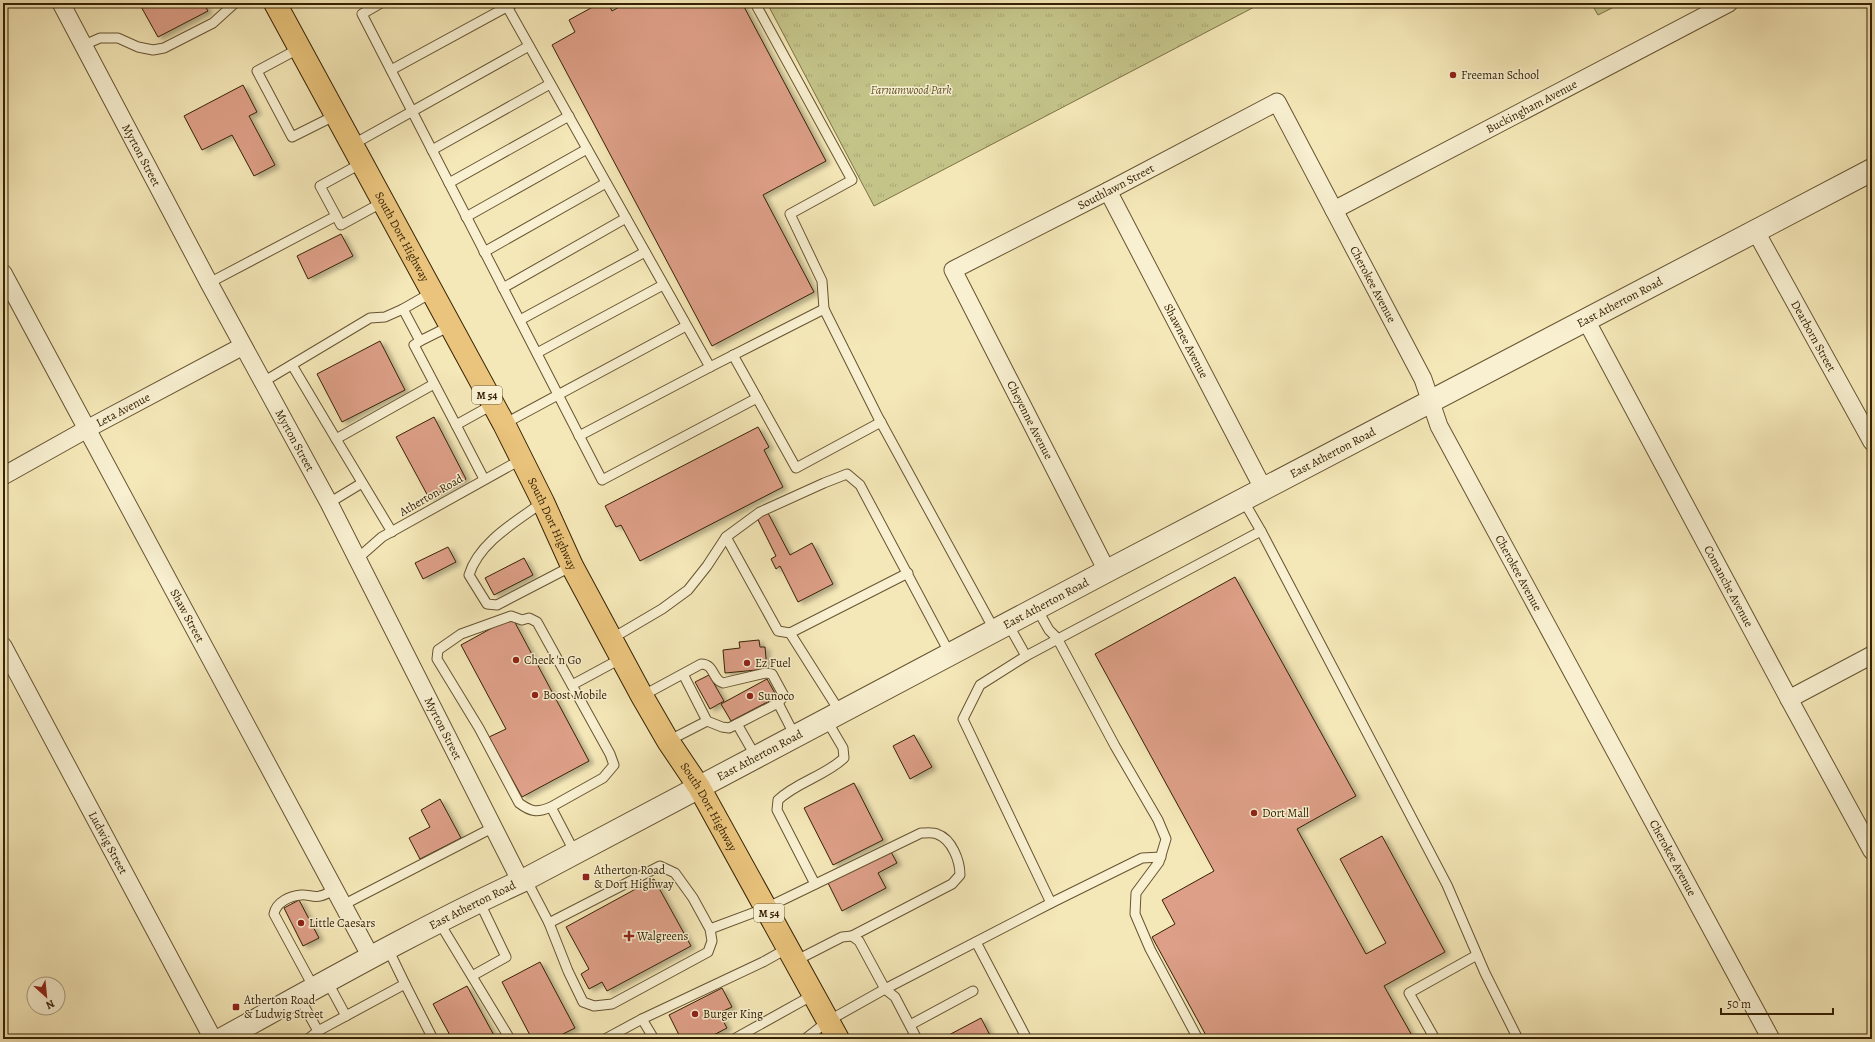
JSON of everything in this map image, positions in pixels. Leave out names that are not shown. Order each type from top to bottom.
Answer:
[{"type":"main road","name":"South Dort Highway","points":[[275,3],[492,405],[504,424],[543,502],[572,566],[611,639],[668,741],[699,787],[833,1030]]},
{"type":"street","name":"Myrton Street","points":[[61,3],[209,283],[329,504],[523,881]]},
{"type":"street","name":"Buckingham Avenue","points":[[1334,210],[1729,3]]},
{"type":"street","name":"Cherokee Avenue","points":[[1277,102],[1423,378],[1429,401],[1439,426],[1771,1039]]},
{"type":"street","name":"Southlawn Street","points":[[953,270],[1108,192],[1277,102]]},
{"type":"street","name":"East Atherton Road","points":[[222,1039],[379,953],[479,901],[523,881],[1037,609],[1107,570],[1264,490],[1429,401],[1872,170]]},
{"type":"street","name":"Shawnee Avenue","points":[[1108,192],[1264,490]]},
{"type":"street","name":"Dearborn Street","points":[[1756,230],[1872,442]]},
{"type":"street","name":"Cheyenne Avenue","points":[[953,270],[1107,570]]},
{"type":"street","name":"Shaw Street","points":[[3,273],[334,889],[343,905],[379,953]]},
{"type":"street","name":"Comanche Avenue","points":[[1586,320],[1788,699],[1872,851]]},
{"type":"street","name":"Leta Avenue","points":[[3,476],[87,428],[243,346]]},
{"type":"street","name":"Ludwig Street","points":[[3,646],[213,1039]]},
{"type":"street","points":[[1788,699],[1872,655]]},
{"type":"lane","points":[[84,45],[100,38],[118,38],[138,47],[153,50],[164,48],[213,23],[234,3]]},
{"type":"lane","points":[[381,3],[362,14],[602,480],[757,398]]},
{"type":"lane","points":[[755,3],[852,180],[790,214],[822,281],[824,309],[881,422],[1002,627],[1026,656]]},
{"type":"lane","points":[[391,70],[509,4],[529,46],[550,84],[710,367]]},
{"type":"lane","points":[[383,202],[341,225],[320,186],[357,154],[412,111],[529,46]]},
{"type":"lane","points":[[300,48],[256,71],[292,137],[336,115]]},
{"type":"lane","points":[[432,150],[550,84]]},
{"type":"lane","points":[[449,183],[569,116]]},
{"type":"lane","points":[[466,217],[587,149]]},
{"type":"lane","points":[[484,252],[606,183]]},
{"type":"lane","points":[[209,283],[336,216]]},
{"type":"lane","points":[[503,288],[626,218]]},
{"type":"lane","points":[[520,320],[645,252]]},
{"type":"lane","points":[[537,353],[663,285]]},
{"type":"lane","points":[[263,382],[370,318],[386,317],[432,293]]},
{"type":"lane","points":[[403,309],[420,341]]},
{"type":"lane","points":[[579,436],[824,309]]},
{"type":"lane","points":[[450,326],[414,345],[484,479]]},
{"type":"lane","points":[[504,424],[686,326]]},
{"type":"lane","points":[[733,355],[796,468],[881,422]]},
{"type":"lane","points":[[292,365],[392,532]]},
{"type":"lane","points":[[336,439],[434,384]]},
{"type":"lane","points":[[456,425],[492,405]]},
{"type":"lane","name":"Atherton Road","points":[[357,559],[382,537],[522,459]]},
{"type":"lane","points":[[611,639],[662,609],[688,590],[707,566],[726,537],[760,512],[824,482],[847,474],[860,485],[950,654]]},
{"type":"lane","points":[[329,504],[362,483]]},
{"type":"lane","points":[[1243,500],[1261,530],[1447,885],[1477,955],[1518,1039]]},
{"type":"lane","points":[[543,502],[506,529],[486,548],[472,565],[469,575],[487,604],[497,605],[572,566]]},
{"type":"lane","points":[[1051,903],[963,719],[980,685],[1057,638],[1261,530]]},
{"type":"lane","points":[[726,537],[778,630],[783,633],[790,633],[908,573]]},
{"type":"lane","points":[[1037,609],[1049,630],[1057,638],[1115,746],[1158,820],[1166,839],[1159,862],[1136,893],[1135,914],[1150,949],[1198,1039]]},
{"type":"lane","points":[[511,616],[522,620],[529,618],[538,622],[572,685],[614,765],[603,778],[543,810],[530,811],[519,803],[479,728],[437,659],[438,650],[461,634],[511,616]]},
{"type":"lane","points":[[790,633],[833,716],[843,748],[844,758],[835,767],[786,792],[778,800],[777,810],[815,884]]},
{"type":"lane","points":[[572,685],[622,658]]},
{"type":"lane","points":[[642,696],[701,664],[710,666],[718,681],[723,683],[769,673],[774,675],[784,696],[778,703],[729,728],[722,728],[707,721],[683,674]]},
{"type":"lane","points":[[778,703],[795,736]]},
{"type":"lane","points":[[668,741],[707,721]]},
{"type":"lane","points":[[737,724],[756,757]]},
{"type":"lane","points":[[551,806],[575,853]]},
{"type":"lane","points":[[343,905],[494,827]]},
{"type":"lane","points":[[605,1039],[642,1019],[763,962],[842,937],[852,936],[952,884],[960,875],[960,865],[948,840],[936,833],[921,834],[766,908],[710,929]]},
{"type":"lane","points":[[805,1039],[833,1030],[886,989],[1051,903],[1142,858],[1160,857]]},
{"type":"lane","points":[[523,881],[549,923],[568,971],[584,1002],[594,1006],[612,1004],[708,952],[712,941],[710,929],[693,898],[675,873],[660,866],[549,923]]},
{"type":"lane","points":[[334,889],[319,897],[302,895],[289,898],[274,909],[274,914],[314,989],[346,1016]]},
{"type":"lane","points":[[472,976],[506,957],[479,901]]},
{"type":"lane","points":[[439,922],[510,1039]]},
{"type":"lane","points":[[852,936],[859,941],[886,989],[895,997],[917,1039]]},
{"type":"lane","points":[[976,942],[1027,1039]]},
{"type":"lane","points":[[379,953],[405,984],[433,1039]]},
{"type":"lane","points":[[1435,1039],[1409,993],[1477,955]]},
{"type":"lane","points":[[308,1039],[318,1031],[405,984]]},
{"type":"lane","points":[[314,989],[318,1031]]},
{"type":"lane","points":[[910,1025],[973,991]]},
{"type":"lane","points":[[734,1039],[814,995]]},
{"type":"lane","points":[[642,1019],[654,1039]]},
{"type":"green space","name":"Farnumwood Park","points":[[767,3],[1262,3],[874,206]]},
{"type":"green space","points":[[1591,3],[1622,3],[1598,15]]},
{"type":"building","points":[[139,3],[203,3],[208,11],[158,37]]},
{"type":"building","points":[[600,3],[608,3],[612,11],[626,3],[742,3],[826,161],[763,195],[814,292],[712,346],[552,45],[575,32],[569,20]]},
{"type":"building","points":[[243,85],[257,112],[249,116],[275,165],[254,176],[232,135],[202,150],[184,116]]},
{"type":"building","points":[[341,234],[353,256],[308,279],[297,256]]},
{"type":"building","points":[[380,341],[405,390],[342,422],[317,374]]},
{"type":"building","points":[[434,417],[466,479],[429,498],[396,437]]},
{"type":"building","points":[[758,427],[769,447],[764,450],[783,487],[640,561],[621,525],[616,527],[605,506]]},
{"type":"building","points":[[768,513],[790,555],[812,543],[833,584],[798,602],[780,566],[776,569],[771,559],[776,556],[757,518]]},
{"type":"building","points":[[448,547],[456,562],[423,579],[415,563]]},
{"type":"building","points":[[524,558],[533,575],[494,595],[485,578]]},
{"type":"building","name":"Dort Mall","points":[[1235,577],[1356,796],[1297,829],[1366,954],[1386,943],[1340,859],[1382,836],[1445,952],[1384,986],[1414,1039],[1208,1039],[1152,937],[1175,924],[1162,900],[1214,871],[1095,654]]},
{"type":"building","points":[[512,617],[589,761],[522,797],[489,737],[506,729],[461,645]]},
{"type":"building","points":[[759,640],[760,647],[765,647],[767,669],[725,673],[723,650],[740,648],[739,642]]},
{"type":"building","points":[[709,675],[724,701],[710,709],[695,682]]},
{"type":"building","points":[[767,679],[777,697],[731,721],[721,704]]},
{"type":"building","points":[[914,735],[932,767],[910,779],[893,746]]},
{"type":"building","points":[[854,783],[883,840],[833,865],[804,808]]},
{"type":"building","points":[[440,799],[461,838],[420,859],[409,838],[430,827],[421,810]]},
{"type":"building","points":[[890,850],[897,863],[878,873],[886,888],[842,911],[828,883]]},
{"type":"building","name":"Walgreens","points":[[654,879],[691,946],[607,991],[602,982],[589,989],[581,974],[589,969],[566,927]]},
{"type":"building","name":"Little Caesars","points":[[299,900],[319,938],[303,946],[284,908]]},
{"type":"building","points":[[540,962],[575,1028],[553,1039],[532,1039],[502,982]]},
{"type":"building","points":[[467,986],[496,1039],[452,1039],[433,1004]]},
{"type":"building","name":"Burger King","points":[[722,988],[732,1007],[719,1013],[727,1028],[706,1039],[681,1039],[669,1015]]},
{"type":"building","points":[[981,1018],[992,1039],[946,1039],[945,1037]]},
{"type":"place","name":"Freeman School","points":[[1453,75]]},
{"type":"place","name":"Check 'n Go","points":[[516,660]]},
{"type":"place","name":"Ez Fuel","points":[[747,663]]},
{"type":"place","name":"Boost Mobile","points":[[535,695]]},
{"type":"place","name":"Sunoco","points":[[750,696]]},
{"type":"place","name":"Dort Mall","points":[[1254,813]]},
{"type":"place","name":"Atherton Road & Dort Highway","points":[[586,877]]},
{"type":"place","name":"Little Caesars","points":[[301,923]]},
{"type":"place","name":"Walgreens","points":[[629,936]]},
{"type":"place","name":"Atherton Road & Ludwig Street","points":[[236,1007]]},
{"type":"place","name":"Burger King","points":[[695,1014]]}]
